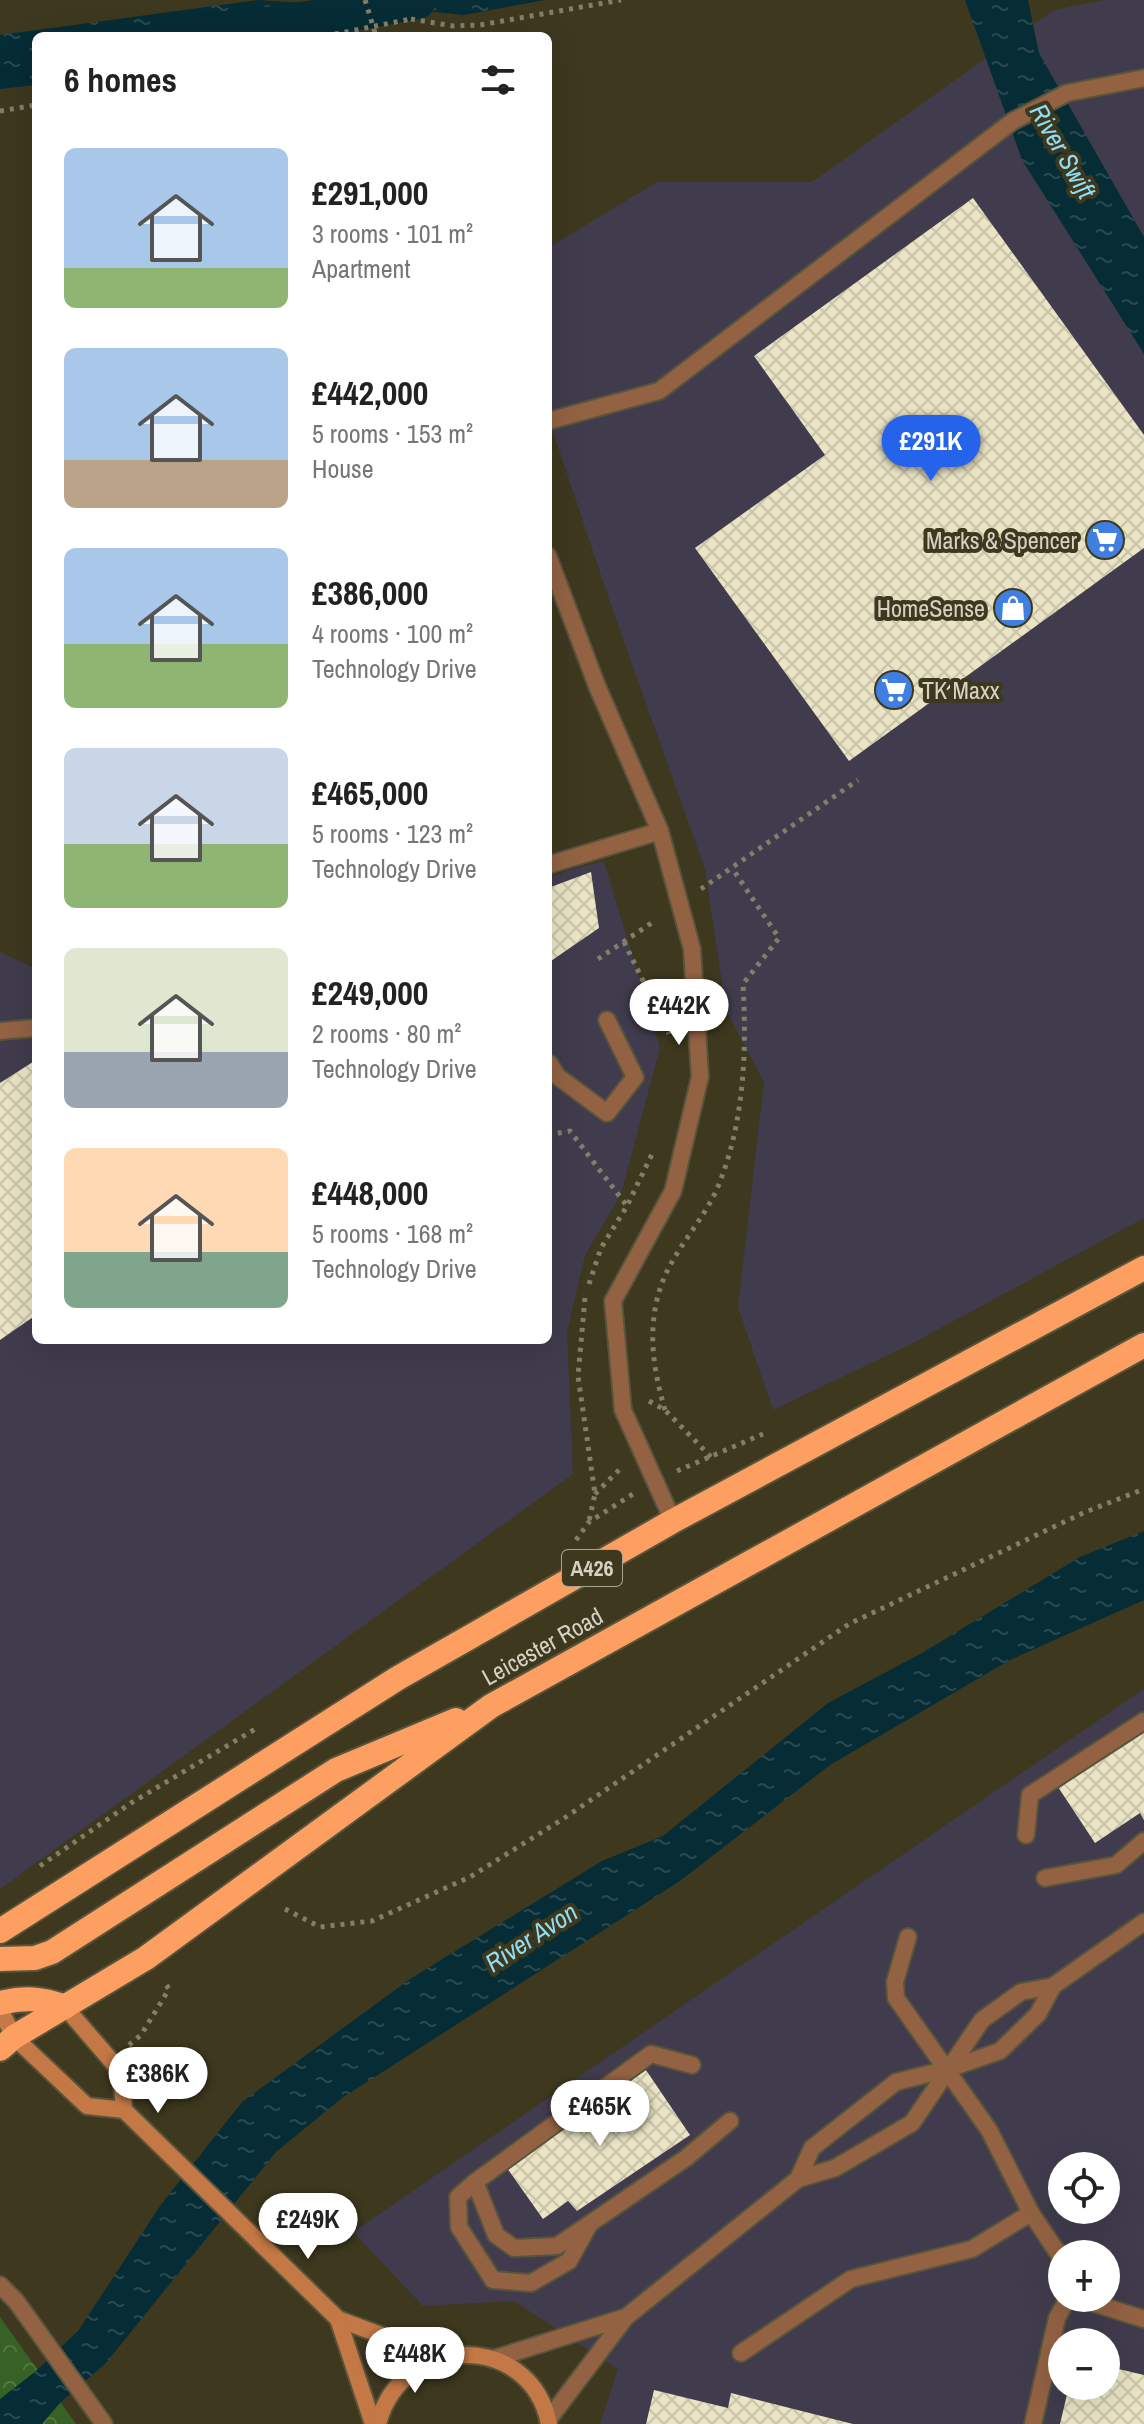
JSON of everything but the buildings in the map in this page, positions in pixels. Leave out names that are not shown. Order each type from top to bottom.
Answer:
[{"type":"highway","name":"Leicester Road","points":[[0,1931],[398,1678],[673,1521],[1144,1268]]},
{"type":"highway","name":"Leicester Road","points":[[7,2043],[146,1958],[491,1706],[1144,1345]]},
{"type":"highway","points":[[0,1959],[35,1958],[52,1952],[336,1770],[491,1706]]},
{"type":"highway","points":[[0,2003],[20,1998],[44,1998],[65,2007]]},
{"type":"street","points":[[552,420],[659,391],[1013,121],[1067,93],[1144,78]]},
{"type":"street","points":[[552,567],[597,686],[660,831],[692,949],[700,1077],[673,1191],[613,1301],[623,1410],[673,1521]]},
{"type":"street","points":[[552,864],[660,831]]},
{"type":"street","points":[[552,1068],[557,1076],[607,1113],[635,1077],[607,1020]]},
{"type":"street","points":[[0,1031],[32,1028]]},
{"type":"street","points":[[1026,1835],[1030,1795],[1144,1721]]},
{"type":"street","points":[[1045,1878],[1116,1865],[1144,1841]]},
{"type":"street","points":[[548,2422],[626,2317],[798,2179],[835,2168],[912,2123],[982,2020],[1021,1992],[1053,1986],[1144,1922]]},
{"type":"street","points":[[908,1937],[895,1982],[896,1998],[989,2130],[1031,2213],[1049,2240]]},
{"type":"street","points":[[798,2179],[812,2148],[896,2082],[1000,2051],[1038,2014],[1053,1986]]},
{"type":"street","points":[[65,2007],[121,2072],[124,2110]]},
{"type":"street","points":[[0,2009],[7,2043],[87,2106],[124,2110],[338,2319],[440,2357]]},
{"type":"street","points":[[589,2225],[569,2261],[531,2283],[493,2280],[459,2227],[458,2197],[651,2054],[692,2065]]},
{"type":"street","points":[[475,2182],[496,2235],[514,2248],[557,2246],[686,2158],[730,2121]]},
{"type":"street","points":[[741,2353],[851,2279],[972,2249],[1031,2213]]},
{"type":"street","points":[[0,2285],[16,2301],[104,2424]]},
{"type":"street","points":[[1033,2424],[1060,2312]]},
{"type":"street","points":[[1120,2312],[1144,2319]]},
{"type":"street","points":[[493,2359],[626,2317]]},
{"type":"street","points":[[338,2319],[375,2424]]},
{"type":"street","points":[[375,2424],[394,2387],[415,2368],[440,2357],[467,2354],[493,2359],[518,2373],[537,2394],[548,2422]]},
{"type":"path","points":[[365,0],[375,32]]},
{"type":"path","points":[[345,32],[411,19],[453,26],[480,25],[621,0]]},
{"type":"path","points":[[0,111],[32,106]]},
{"type":"path","points":[[598,959],[858,780]]},
{"type":"path","points":[[552,1134],[570,1131],[627,1206]]},
{"type":"path","points":[[665,1410],[711,1457]]},
{"type":"path","points":[[595,1494],[641,1448]]},
{"type":"path","points":[[285,1909],[320,1927],[372,1921],[470,1877],[566,1817],[849,1624],[1083,1513],[1144,1489]]},
{"type":"shaded area","points":[[1105,0],[1144,0],[1144,1218],[911,1344],[773,1410],[738,1307],[764,1082],[726,1010],[705,869],[552,429],[552,246],[657,182],[812,182],[1054,10]]},
{"type":"shaded area","points":[[604,861],[660,1048],[621,1194],[585,1255],[567,1332],[573,1474],[0,1889],[0,952],[32,967],[32,1344],[552,1344],[552,877]]},
{"type":"shaded area","points":[[1144,1689],[1144,2424],[600,2424],[618,2369],[514,2301],[423,2306],[353,2232]]},
{"type":"green space","points":[[0,2317],[76,2424],[0,2424]]},
{"type":"water","points":[[257,0],[304,3],[322,18],[300,32],[32,32],[32,85],[0,89],[0,35]]},
{"type":"water","points":[[408,0],[545,0],[464,15],[417,10]]},
{"type":"water","name":"River Swift","points":[[965,0],[1028,0],[1039,53],[1144,237],[1144,354],[1022,160]]},
{"type":"water","name":"River Avon","points":[[1144,1531],[1144,1600],[1010,1660],[830,1765],[680,1881],[342,2098],[276,2152],[106,2363],[60,2403],[42,2424],[0,2424],[0,2399],[36,2371],[78,2331],[160,2206],[242,2102],[410,1979],[602,1861],[663,1836],[828,1703],[922,1653],[1080,1557]]},
{"type":"waterway","points":[[223,32],[417,0]]},
{"type":"place","name":"Marks & Spencer","points":[[1105,540]]},
{"type":"place","name":"HomeSense","points":[[1013,608]]},
{"type":"place","name":"TK Maxx","points":[[894,690]]}]
